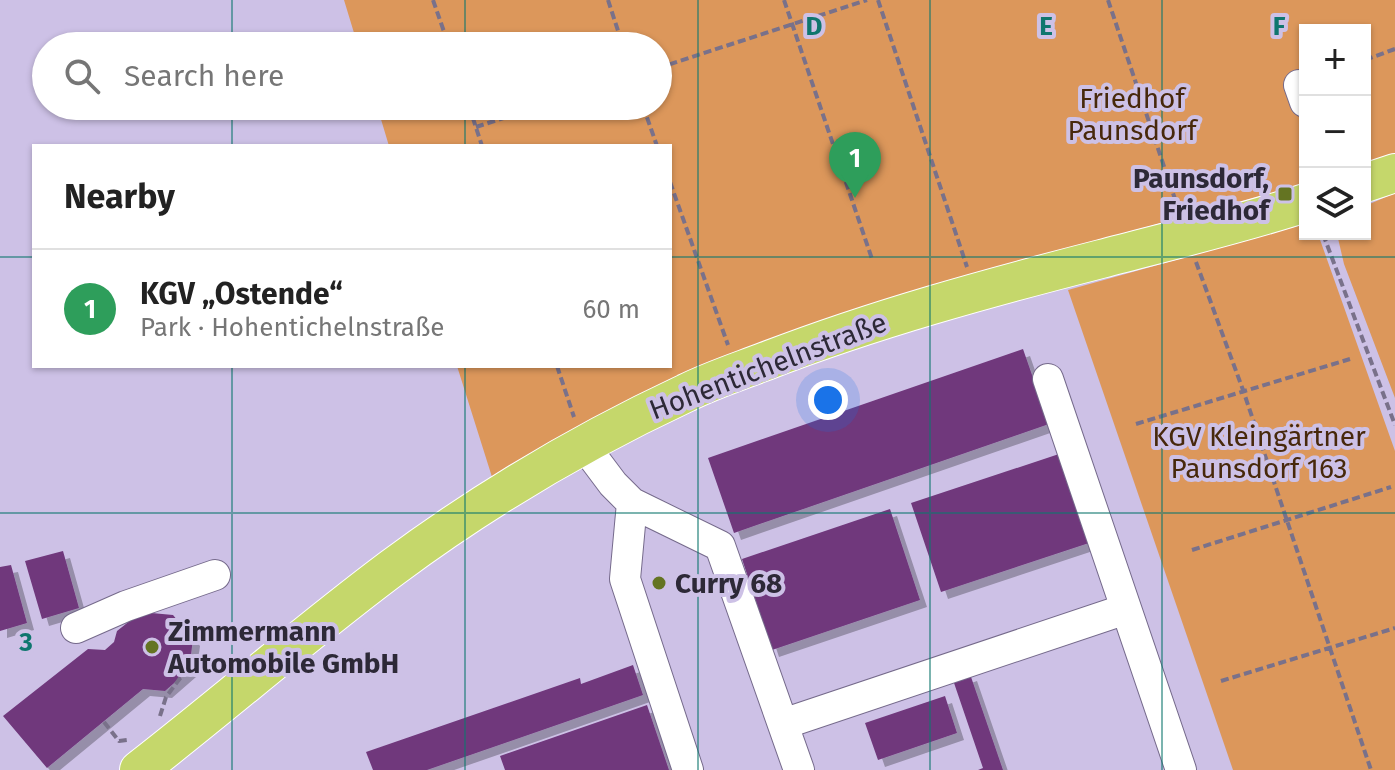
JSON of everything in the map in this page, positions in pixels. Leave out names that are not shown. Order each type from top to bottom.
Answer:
[{"type":"main road","points":[[1371,181],[1395,173]]},
{"type":"main road","name":"Hohentichelnstraße","points":[[138,755],[392,568],[491,500],[583,444],[690,391],[839,335],[975,292],[1299,205]]},
{"type":"lane","points":[[1048,379],[1181,770]]},
{"type":"lane","points":[[583,444],[613,484],[632,503],[720,546],[799,770]]},
{"type":"lane","points":[[632,503],[625,579],[688,770]]},
{"type":"lane","points":[[76,628],[126,606],[215,575]]},
{"type":"lane","points":[[783,724],[1126,609]]},
{"type":"path","points":[[433,0],[444,32]]},
{"type":"path","points":[[608,0],[618,32]]},
{"type":"path","points":[[784,0],[872,259]]},
{"type":"path","points":[[672,63],[867,0]]},
{"type":"path","points":[[878,0],[962,254]]},
{"type":"path","points":[[1108,0],[1371,770]]},
{"type":"path","points":[[1371,58],[1395,49]]},
{"type":"path","points":[[474,120],[481,144]]},
{"type":"path","points":[[476,127],[497,120]]},
{"type":"path","points":[[648,120],[656,144]]},
{"type":"path","points":[[672,188],[732,358]]},
{"type":"path","points":[[1325,240],[1395,425]]},
{"type":"path","points":[[1136,424],[1350,359]]},
{"type":"path","points":[[558,368],[583,444]]},
{"type":"path","points":[[1192,550],[1391,487]]},
{"type":"path","points":[[1221,681],[1395,628]]},
{"type":"path","points":[[104,722],[119,741],[138,755]]},
{"type":"green space","name":"Friedhof Paunsdorf","points":[[344,0],[1395,0],[1395,153],[1371,161],[1371,24],[1299,24],[1299,186],[980,272],[492,477],[458,368],[672,368],[672,144],[388,144],[381,120],[672,120],[672,32],[354,32]]},
{"type":"green space","points":[[1395,193],[1395,398],[1344,264],[1338,240],[1371,240],[1371,203]]},
{"type":"green space","name":"KGV Kleingärtner Paunsdorf 163","points":[[1299,226],[1299,240],[1320,240],[1395,451],[1395,770],[1233,770],[1068,290]]},
{"type":"building","points":[[1023,349],[1049,424],[734,533],[708,458]]},
{"type":"building","points":[[1059,454],[1089,543],[941,592],[911,503]]},
{"type":"building","points":[[890,509],[920,600],[772,650],[742,559]]},
{"type":"building","points":[[63,551],[79,608],[42,619],[25,561]]},
{"type":"building","points":[[11,565],[27,623],[0,631],[0,567]]},
{"type":"building","points":[[141,612],[173,615],[193,639],[189,670],[165,691],[143,689],[47,768],[3,716],[88,649],[105,650],[114,642],[117,631]]},
{"type":"building","points":[[633,665],[643,695],[427,770],[373,770],[366,752],[580,678],[581,684]]},
{"type":"building","points":[[970,674],[1003,770],[978,770],[983,768],[953,680]]},
{"type":"building","points":[[945,696],[957,733],[878,760],[865,723]]},
{"type":"building","points":[[647,705],[669,770],[505,770],[500,756]]},
{"type":"place","name":"Paunsdorf, Friedhof","points":[[1285,194]]},
{"type":"place","name":"KGV „Ostende“","points":[[855,198]]},
{"type":"place","name":"Curry 68","points":[[659,583]]},
{"type":"place","name":"Zimmermann Automobile GmbH","points":[[152,647]]}]
